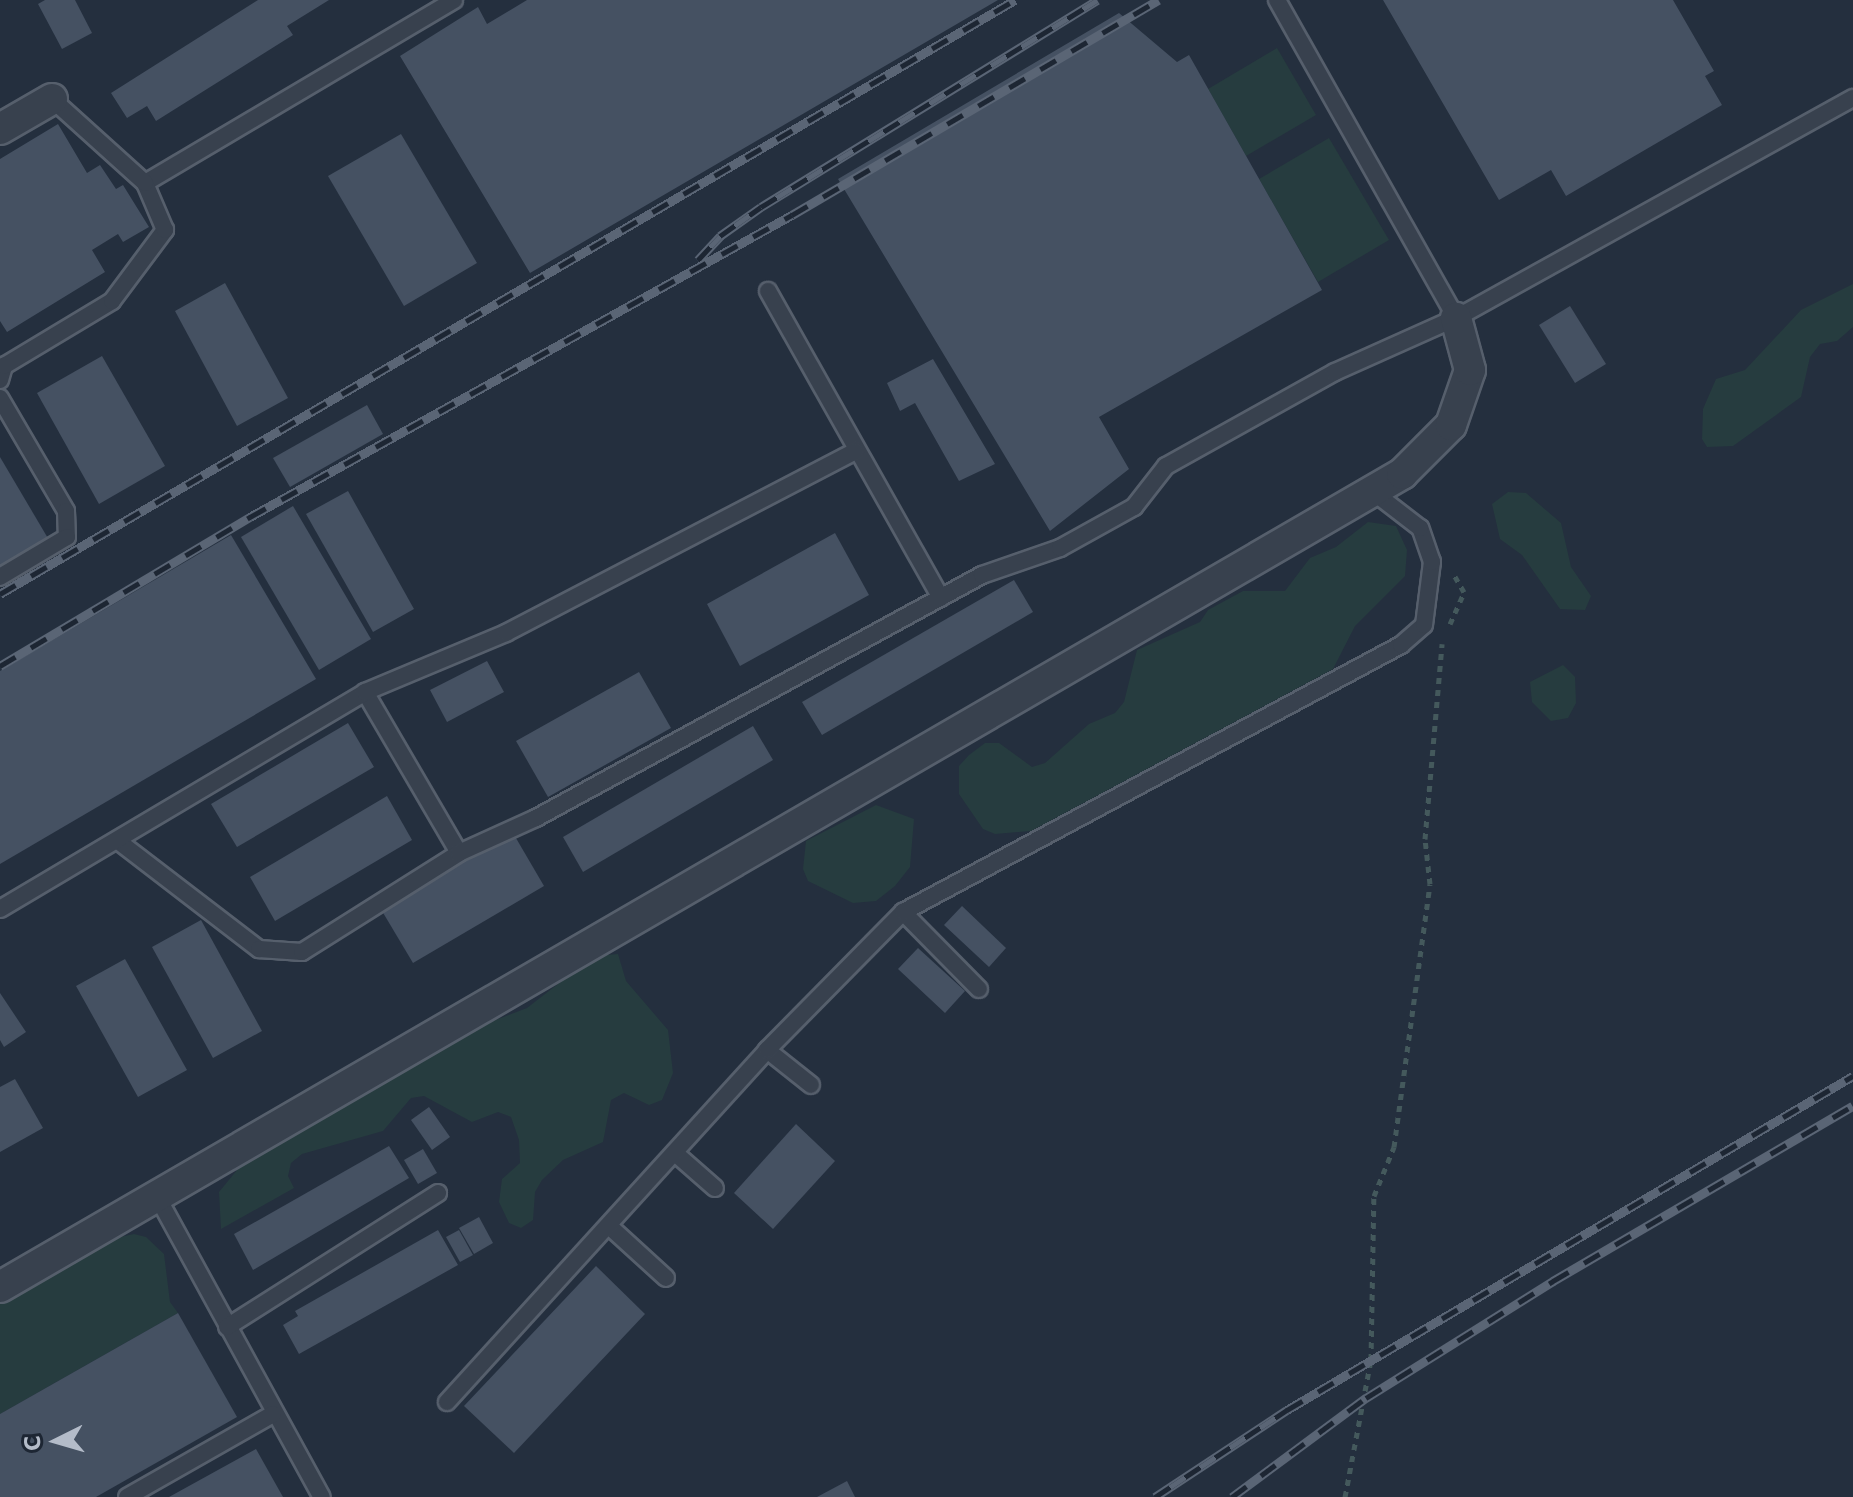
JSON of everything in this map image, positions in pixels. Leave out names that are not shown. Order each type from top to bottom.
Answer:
[{"type":"street","points":[[0,129],[52,99]]},
{"type":"street","points":[[0,1287],[1402,474],[1451,425],[1470,370],[1456,318]]},
{"type":"lane","points":[[145,183],[454,0]]},
{"type":"lane","points":[[1277,0],[1456,318]]},
{"type":"lane","points":[[118,841],[259,949],[284,955],[302,952],[459,853],[536,818],[982,575],[1060,548],[1134,507],[1166,466],[1335,372],[1456,318],[1853,98]]},
{"type":"lane","points":[[0,380],[4,366],[112,301],[165,230],[145,183],[52,99]]},
{"type":"lane","points":[[768,291],[855,451],[941,598]]},
{"type":"lane","points":[[0,398],[66,511],[67,537],[0,577]]},
{"type":"lane","points":[[0,909],[365,692],[506,633],[855,451]]},
{"type":"lane","points":[[447,1402],[767,1050],[903,912],[938,898],[1401,645],[1424,625],[1432,562],[1420,528],[1372,491]]},
{"type":"lane","points":[[365,692],[459,853]]},
{"type":"lane","points":[[903,912],[979,989]]},
{"type":"lane","points":[[767,1050],[811,1085]]},
{"type":"lane","points":[[675,1153],[715,1188]]},
{"type":"lane","points":[[227,1327],[438,1193]]},
{"type":"lane","points":[[158,1198],[273,1414],[322,1497]]},
{"type":"lane","points":[[609,1226],[666,1278]]},
{"type":"lane","points":[[127,1497],[273,1414]]},
{"type":"path","points":[[1345,1497],[1371,1360],[1374,1196],[1394,1147],[1430,884],[1425,839],[1440,647],[1464,592],[1450,566]]},
{"type":"green space","points":[[1277,48],[1316,115],[1246,156],[1208,89]]},
{"type":"green space","points":[[1329,138],[1389,240],[1318,282],[1259,179]]},
{"type":"green space","points":[[1853,284],[1853,327],[1837,341],[1820,344],[1810,357],[1801,397],[1733,446],[1707,447],[1702,439],[1703,409],[1716,379],[1745,370],[1801,310]]},
{"type":"green space","points":[[1508,492],[1526,493],[1561,523],[1571,567],[1591,596],[1585,610],[1560,609],[1522,555],[1500,539],[1492,504]]},
{"type":"green space","points":[[1368,522],[1396,526],[1407,550],[1405,576],[1355,626],[1333,669],[1031,831],[995,834],[983,829],[959,794],[959,766],[969,755],[985,743],[999,743],[1032,767],[1045,763],[1089,724],[1115,713],[1124,702],[1137,650],[1200,622],[1208,610],[1243,591],[1285,591],[1310,558],[1336,547]]},
{"type":"green space","points":[[1563,665],[1575,677],[1576,703],[1568,718],[1551,721],[1532,702],[1530,682]]},
{"type":"green space","points":[[876,805],[914,819],[910,867],[895,886],[876,901],[853,903],[808,881],[803,869],[806,841]]},
{"type":"green space","points":[[618,954],[626,981],[668,1030],[673,1073],[662,1100],[649,1105],[624,1093],[611,1100],[603,1142],[563,1160],[542,1180],[535,1192],[533,1220],[521,1228],[509,1223],[499,1202],[502,1179],[520,1163],[519,1140],[511,1117],[498,1112],[472,1122],[424,1096],[411,1098],[383,1131],[302,1154],[291,1163],[288,1176],[294,1188],[221,1229],[219,1192],[242,1164],[472,1029],[527,1008],[594,956]]},
{"type":"green space","points":[[134,1234],[146,1237],[164,1254],[170,1302],[178,1313],[0,1414],[0,1299],[106,1240]]},
{"type":"building","points":[[45,0],[75,0],[92,33],[62,49],[38,4]]},
{"type":"building","points":[[258,0],[329,0],[287,26],[293,35],[156,121],[147,106],[127,118],[111,93]]},
{"type":"building","points":[[527,0],[998,0],[530,273],[400,56],[478,7],[487,24]]},
{"type":"building","points":[[1383,0],[1673,0],[1714,71],[1705,76],[1722,105],[1566,196],[1551,170],[1499,200]]},
{"type":"building","points":[[1119,13],[1177,62],[1189,55],[1322,290],[1099,417],[1129,469],[1050,531],[838,179]]},
{"type":"building","points":[[58,124],[87,173],[100,165],[116,189],[123,185],[149,227],[123,242],[118,234],[92,250],[105,272],[7,332],[0,321],[0,159]]},
{"type":"building","points":[[401,134],[477,263],[404,306],[328,176]]},
{"type":"building","points":[[225,283],[288,398],[237,426],[175,311]]},
{"type":"building","points":[[1570,306],[1606,364],[1575,383],[1539,325]]},
{"type":"building","points":[[102,356],[165,466],[99,504],[37,393]]},
{"type":"building","points":[[933,359],[995,464],[959,481],[915,403],[900,411],[887,383]]},
{"type":"building","points":[[367,405],[383,434],[290,487],[273,458]]},
{"type":"building","points":[[0,457],[49,540],[0,569]]},
{"type":"building","points":[[348,491],[414,609],[373,632],[306,514]]},
{"type":"building","points":[[293,506],[371,639],[319,670],[241,537]]},
{"type":"building","points":[[835,533],[869,595],[740,666],[707,604]]},
{"type":"building","points":[[231,535],[316,679],[0,864],[0,671]]},
{"type":"building","points":[[1014,580],[1033,612],[822,735],[802,702]]},
{"type":"building","points":[[487,661],[504,692],[447,722],[430,690]]},
{"type":"building","points":[[639,672],[671,728],[548,797],[516,741]]},
{"type":"building","points":[[348,723],[374,767],[237,847],[211,804]]},
{"type":"building","points":[[753,726],[773,760],[583,872],[563,837]]},
{"type":"building","points":[[387,796],[412,840],[275,921],[250,877]]},
{"type":"building","points":[[513,833],[544,886],[413,963],[382,911]]},
{"type":"building","points":[[962,906],[1006,948],[989,967],[944,925]]},
{"type":"building","points":[[201,920],[262,1031],[213,1058],[152,947]]},
{"type":"building","points":[[918,948],[965,991],[945,1013],[898,969]]},
{"type":"building","points":[[125,959],[187,1070],[138,1097],[76,986]]},
{"type":"building","points":[[0,993],[26,1032],[4,1047],[0,1040]]},
{"type":"building","points":[[15,1079],[43,1128],[0,1152],[0,1087]]},
{"type":"building","points":[[429,1107],[450,1137],[432,1150],[411,1120]]},
{"type":"building","points":[[796,1124],[835,1161],[773,1229],[734,1193]]},
{"type":"building","points":[[389,1146],[409,1178],[253,1270],[234,1234]]},
{"type":"building","points":[[423,1149],[437,1173],[418,1184],[404,1160]]},
{"type":"building","points":[[479,1217],[493,1243],[474,1254],[459,1228]]},
{"type":"building","points":[[438,1230],[458,1265],[299,1354],[283,1325],[298,1316],[295,1311]]},
{"type":"building","points":[[459,1230],[473,1255],[460,1262],[446,1237]]},
{"type":"building","points":[[596,1266],[645,1314],[514,1453],[464,1406]]},
{"type":"building","points":[[178,1313],[237,1417],[96,1497],[0,1497],[0,1414]]},
{"type":"building","points":[[256,1449],[283,1497],[169,1497]]},
{"type":"building","points":[[847,1481],[855,1497],[817,1497]]},
{"type":"railway","points":[[0,594],[1015,0]]},
{"type":"railway","points":[[698,260],[720,236],[761,207],[1097,0]]},
{"type":"railway","points":[[0,666],[250,517],[792,215],[1159,0]]},
{"type":"railway","points":[[1155,1497],[1287,1410],[1853,1076]]},
{"type":"railway","points":[[1232,1497],[1366,1398],[1553,1281],[1853,1106]]}]
